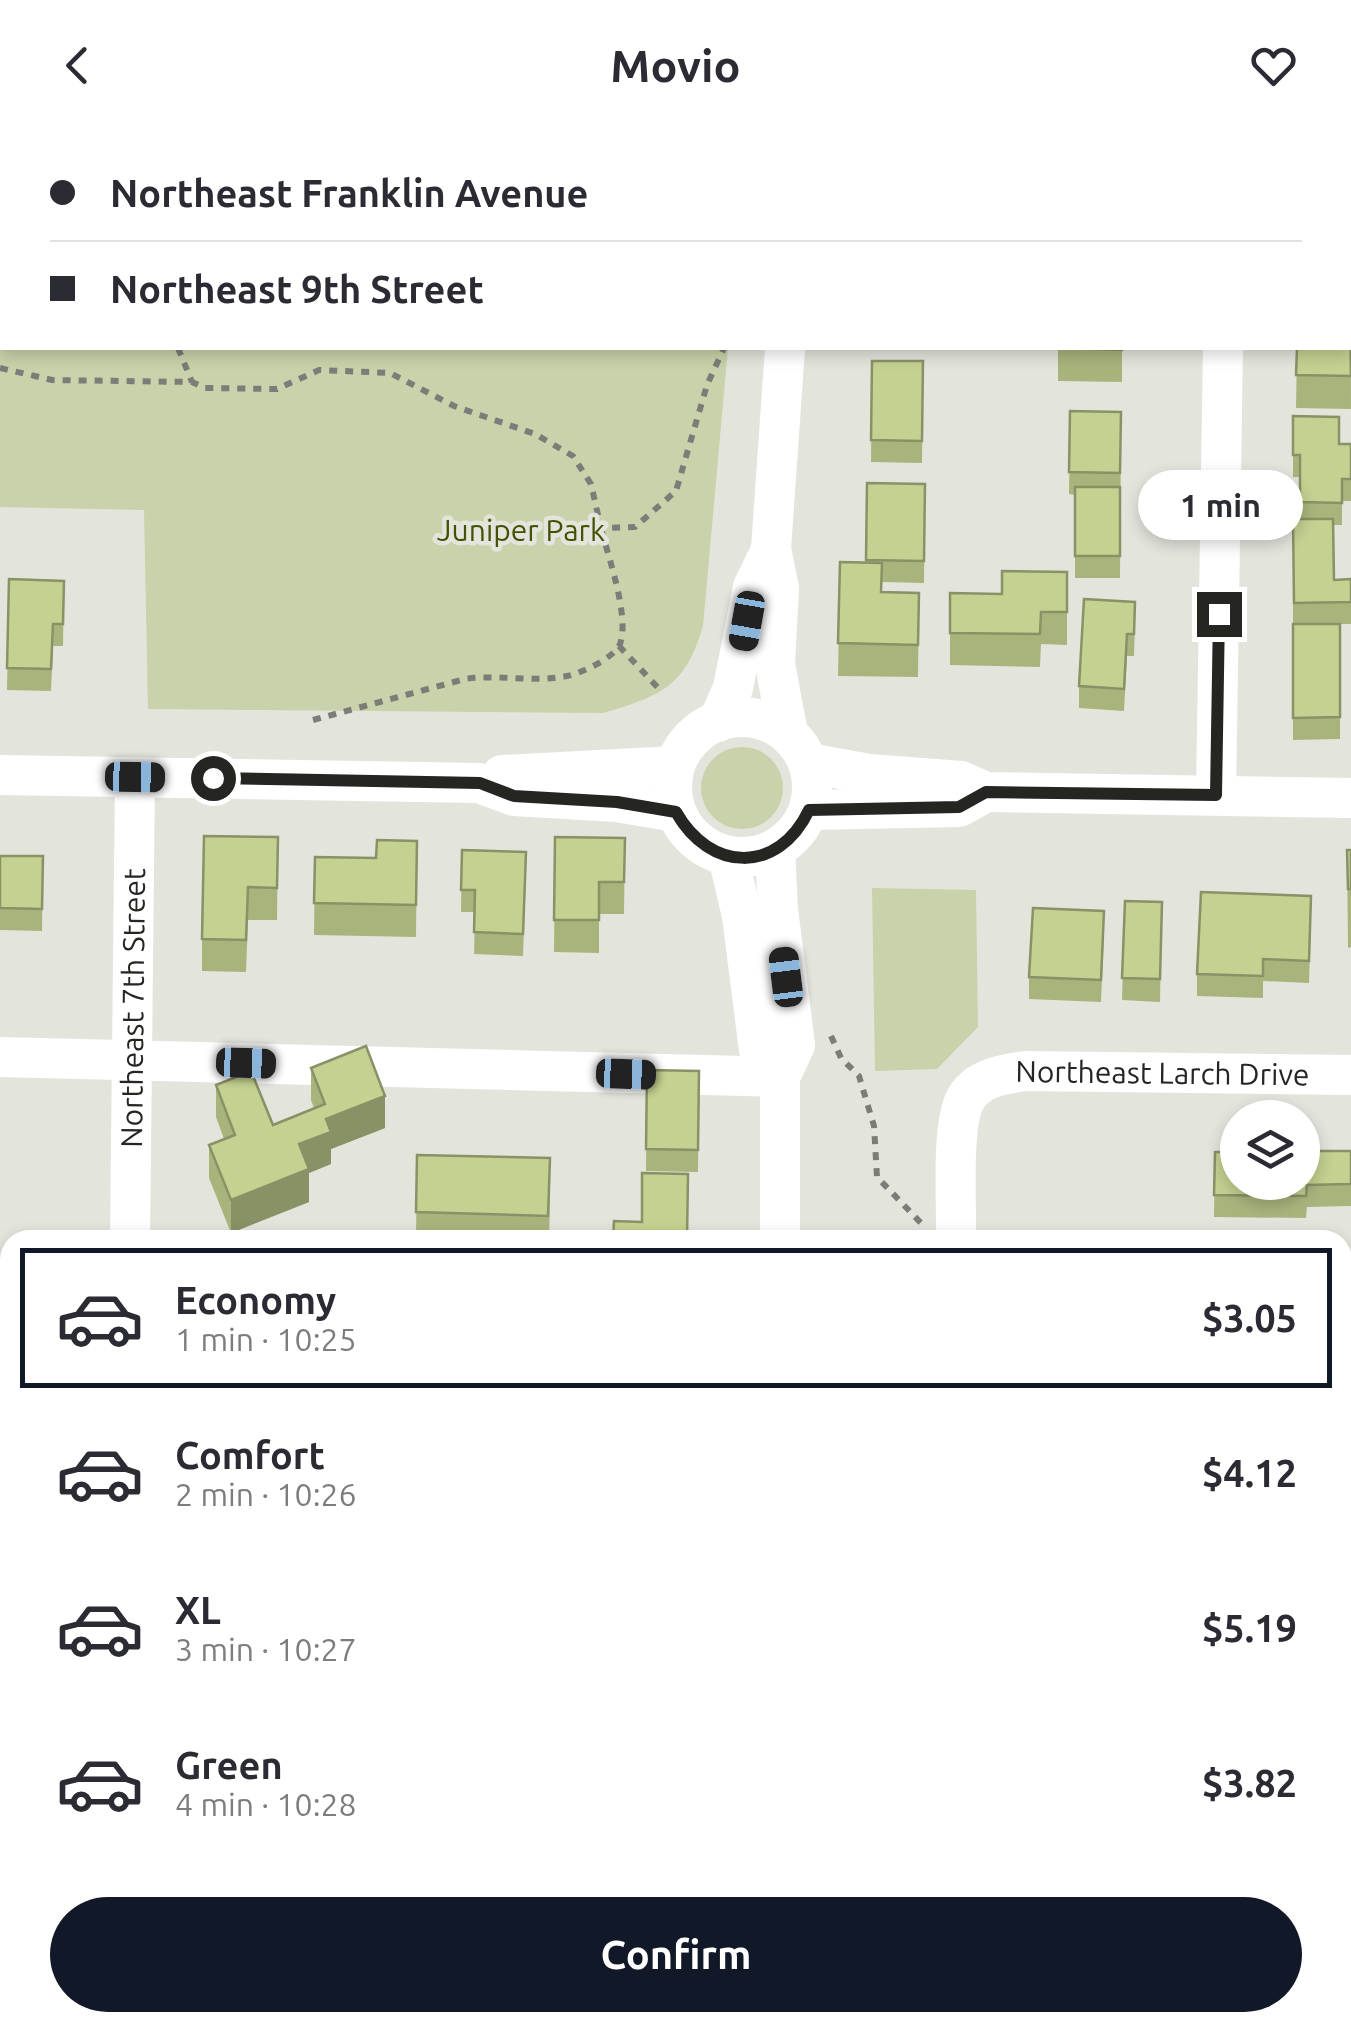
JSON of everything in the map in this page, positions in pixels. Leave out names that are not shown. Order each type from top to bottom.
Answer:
[{"type":"street","points":[[784,350],[771,549],[779,588],[776,664],[798,749],[812,786],[809,810],[790,839],[776,850],[752,857],[728,856],[706,848],[688,832],[676,812],[672,789],[675,766],[684,747],[700,732],[718,722],[755,718],[798,749],[870,774],[961,781],[986,792],[1351,798]]},
{"type":"street","points":[[1216,795],[1224,350]]},
{"type":"street","points":[[718,722],[734,688],[754,587],[771,549]]},
{"type":"street","points":[[480,783],[509,772],[675,766]]},
{"type":"street","points":[[0,776],[480,783],[514,796],[617,802],[676,812]]},
{"type":"street","name":"Northeast 7th Street","points":[[130,1230],[135,777]]},
{"type":"street","points":[[809,810],[959,807],[986,792]]},
{"type":"street","points":[[776,850],[778,909],[795,1045],[780,1078],[780,1230]]},
{"type":"street","points":[[728,856],[742,916],[759,1050],[780,1078]]},
{"type":"street","points":[[0,1057],[780,1078]]},
{"type":"street","name":"Northeast Larch Drive","points":[[945,1230],[958,1120],[966,1098],[998,1074],[1026,1071],[1351,1076]]},
{"type":"path","points":[[179,350],[192,382]]},
{"type":"path","points":[[602,528],[634,527],[676,491],[707,385],[723,350]]},
{"type":"path","points":[[0,368],[52,380],[192,382],[205,388],[277,389],[319,370],[390,373],[454,406],[535,434],[573,456],[590,484],[618,594],[622,628],[619,646],[606,658],[568,676],[490,676],[465,680],[314,720]]},
{"type":"path","points":[[619,646],[660,691]]},
{"type":"path","points":[[825,1024],[841,1058],[859,1076],[874,1126],[877,1178],[937,1230]]},
{"type":"green space","name":"Juniper Park","points":[[0,350],[728,350],[703,626],[696,647],[679,676],[668,686],[641,701],[603,713],[148,709],[144,510],[0,507]]},
{"type":"green space","points":[[742,747],[758,750],[771,759],[780,772],[780,804],[771,817],[758,826],[742,829],[726,826],[713,817],[704,804],[701,788],[704,772],[713,759],[726,750]]},
{"type":"green space","points":[[872,888],[976,890],[978,1027],[937,1069],[875,1071]]},
{"type":"building","points":[[1297,350],[1350,350],[1351,376],[1296,375]]},
{"type":"building","points":[[872,361],[923,361],[922,441],[871,440]]},
{"type":"building","points":[[1070,411],[1121,412],[1120,473],[1069,472]]},
{"type":"building","points":[[1293,416],[1339,417],[1339,444],[1351,444],[1351,479],[1342,479],[1342,503],[1300,502],[1300,455],[1293,455]]},
{"type":"building","points":[[867,483],[925,484],[924,561],[866,560]]},
{"type":"building","points":[[1075,487],[1120,487],[1120,556],[1075,556]]},
{"type":"building","points":[[1293,519],[1333,519],[1334,580],[1351,579],[1351,602],[1294,603]]},
{"type":"building","points":[[840,562],[882,563],[881,592],[919,593],[918,645],[838,643]]},
{"type":"building","points":[[1002,571],[1067,572],[1067,612],[1041,612],[1040,634],[950,633],[950,593],[1002,594]]},
{"type":"building","points":[[9,579],[64,581],[63,624],[53,624],[51,669],[7,668]]},
{"type":"building","points":[[1084,599],[1135,602],[1134,634],[1127,634],[1124,689],[1079,686]]},
{"type":"building","points":[[1293,624],[1340,624],[1340,717],[1293,718]]},
{"type":"building","points":[[204,836],[278,837],[277,888],[248,887],[246,940],[202,939]]},
{"type":"building","points":[[555,837],[625,838],[624,882],[599,882],[599,920],[554,920]]},
{"type":"building","points":[[377,840],[417,841],[416,905],[314,903],[315,857],[376,858]]},
{"type":"building","points":[[462,850],[526,852],[523,934],[474,932],[475,890],[461,890]]},
{"type":"building","points":[[1347,850],[1351,850],[1351,889],[1348,889]]},
{"type":"building","points":[[0,856],[43,856],[42,909],[0,908]]},
{"type":"building","points":[[1201,892],[1311,896],[1309,961],[1263,959],[1263,976],[1197,974]]},
{"type":"building","points":[[1125,901],[1162,902],[1160,979],[1122,978]]},
{"type":"building","points":[[1033,908],[1104,911],[1101,980],[1029,977]]},
{"type":"building","points":[[366,1046],[385,1096],[326,1119],[331,1132],[299,1144],[309,1169],[231,1200],[209,1145],[235,1135],[216,1085],[251,1071],[273,1125],[325,1104],[311,1068]]},
{"type":"building","points":[[647,1070],[699,1071],[698,1150],[646,1149]]},
{"type":"building","points":[[1320,1151],[1351,1151],[1351,1184],[1320,1185]]},
{"type":"building","points":[[1215,1152],[1220,1152],[1220,1195],[1214,1195]]},
{"type":"building","points":[[417,1155],[550,1158],[548,1216],[416,1212]]},
{"type":"building","points":[[642,1173],[688,1174],[687,1230],[614,1230],[614,1221],[642,1222]]},
{"type":"route","points":[[213,778],[480,783],[514,796],[617,802],[676,812],[688,832],[706,848],[728,856],[752,857],[776,850],[790,839],[809,810],[959,807],[986,792],[1216,795],[1219,614]]}]
